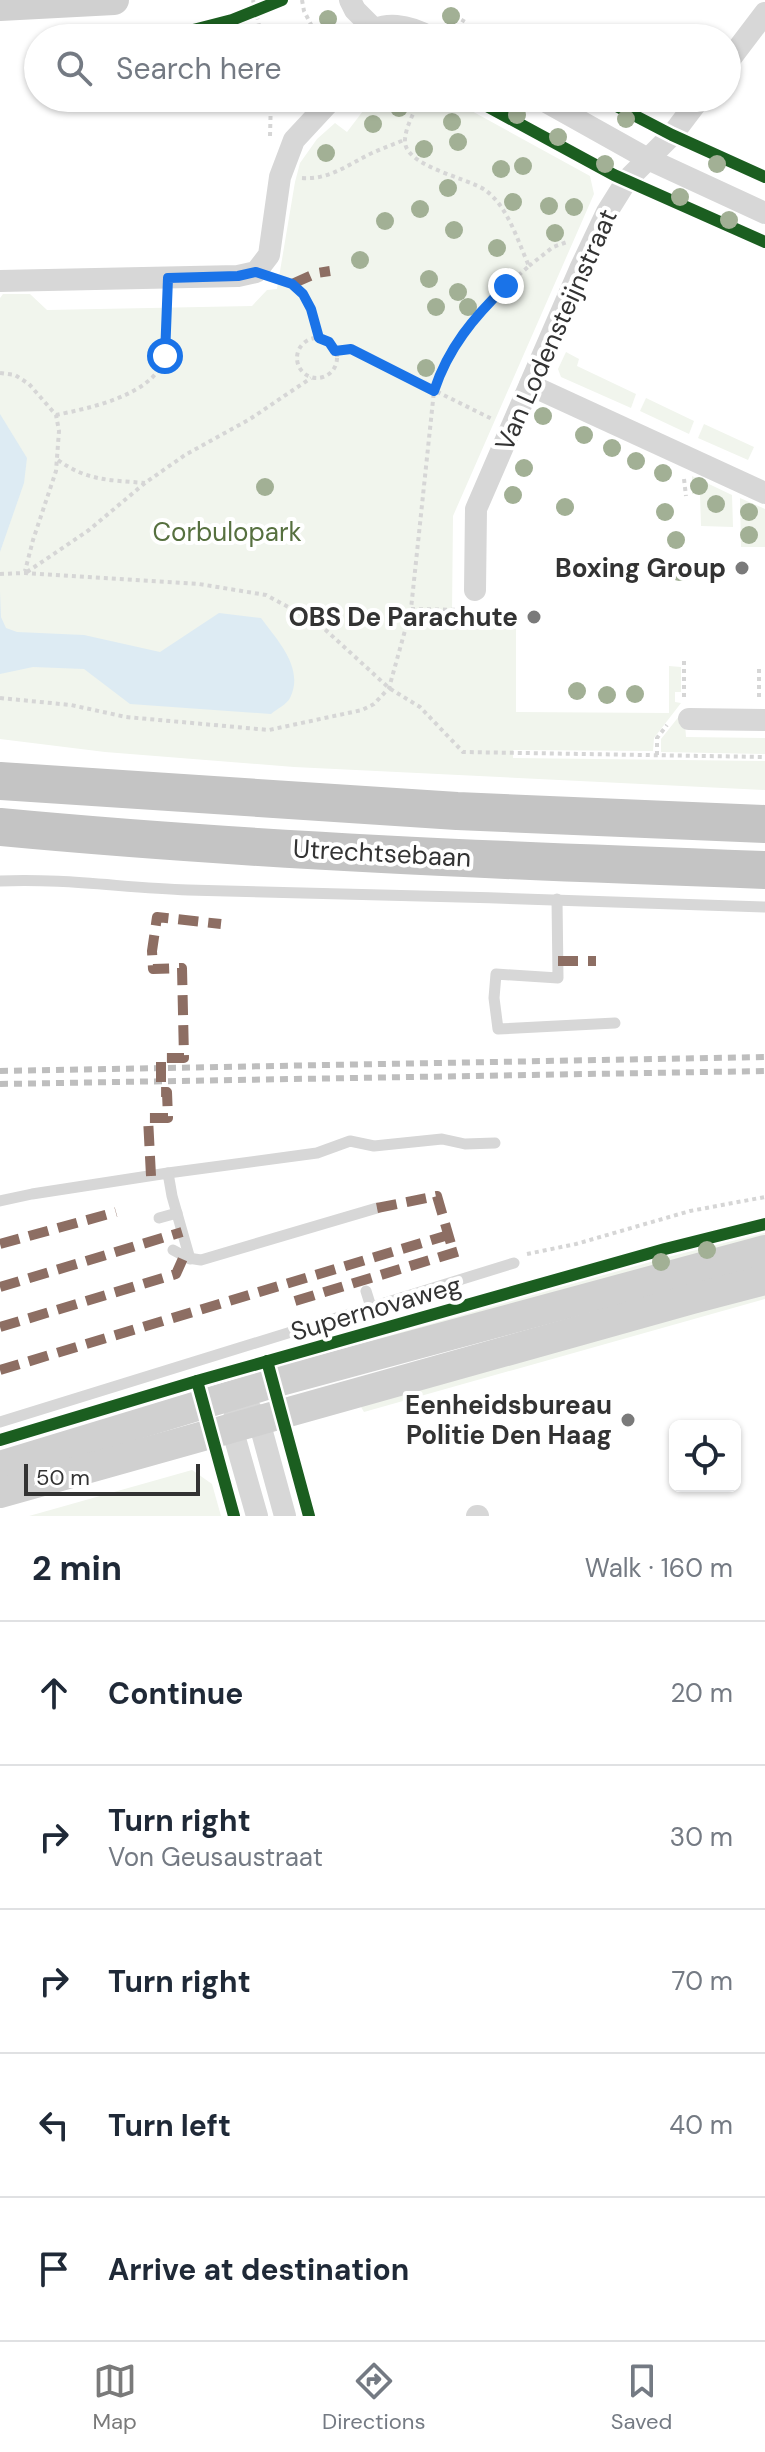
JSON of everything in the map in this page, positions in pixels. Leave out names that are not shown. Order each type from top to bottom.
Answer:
[{"type":"highway","name":"Utrechtsebaan","points":[[0,781],[428,810],[765,824]]},
{"type":"highway","name":"Utrechtsebaan","points":[[0,827],[412,855],[765,870]]},
{"type":"main road","points":[[0,6],[114,0]]},
{"type":"main road","name":"Supernovaweg","points":[[0,1466],[238,1393],[765,1250]]},
{"type":"main road","points":[[0,1493],[765,1280]]},
{"type":"street","points":[[350,0],[363,24]]},
{"type":"street","points":[[368,0],[368,24]]},
{"type":"street","points":[[741,45],[765,13]]},
{"type":"street","points":[[0,281],[238,276],[256,272],[269,255],[280,177],[294,140],[320,112]]},
{"type":"street","points":[[564,112],[648,159],[765,213]]},
{"type":"street","name":"Van Lodensteijnstraat","points":[[475,590],[476,509],[592,245],[607,212],[627,180],[672,135],[689,112]]},
{"type":"street","points":[[530,385],[765,493]]},
{"type":"street","points":[[687,712],[762,720]]},
{"type":"street","points":[[238,1393],[246,1424],[257,1516]]},
{"type":"street","points":[[246,1424],[285,1516]]},
{"type":"lane","points":[[0,881],[50,881],[148,889],[765,907]]},
{"type":"lane","points":[[557,899],[558,978],[496,974],[494,998],[498,1029],[615,1023]]},
{"type":"lane","points":[[0,1201],[168,1173],[317,1153],[350,1141],[374,1146],[442,1139],[465,1144],[495,1143]]},
{"type":"lane","points":[[168,1173],[190,1259]]},
{"type":"lane","points":[[173,1250],[190,1259],[201,1260],[377,1208]]},
{"type":"lane","points":[[159,1218],[177,1213]]},
{"type":"lane","points":[[0,1422],[514,1263]]},
{"type":"lane","points":[[366,1291],[371,1307]]},
{"type":"path","points":[[302,0],[311,24]]},
{"type":"path","points":[[461,24],[464,19]]},
{"type":"path","points":[[415,112],[404,140],[408,152],[416,160],[488,192],[505,215],[529,266]]},
{"type":"path","points":[[280,177],[315,179],[336,173],[404,140]]},
{"type":"path","points":[[0,698],[71,705],[126,717],[269,730],[362,710],[374,704],[389,688],[411,609],[434,391],[441,370],[476,315],[529,266],[553,247],[572,240],[592,245]]},
{"type":"path","points":[[256,272],[292,284],[303,294],[319,338]]},
{"type":"path","points":[[56,415],[89,408],[132,392],[160,369],[165,356],[168,278]]},
{"type":"path","points":[[25,573],[89,530],[145,483],[185,455],[250,419],[311,378],[324,377],[334,369],[337,357],[329,342],[319,338],[306,341],[298,351],[300,370],[311,378]]},
{"type":"path","points":[[335,351],[351,349],[511,428]]},
{"type":"path","points":[[0,373],[15,375],[29,384],[56,415],[59,431],[58,460],[25,573]]},
{"type":"path","points":[[58,460],[75,473],[145,483]]},
{"type":"path","points":[[0,574],[199,584],[266,595],[318,623],[389,688],[420,707],[463,752],[765,757]]},
{"type":"path","points":[[411,609],[475,610],[475,590]]},
{"type":"path","points":[[684,660],[687,712]]},
{"type":"path","points":[[759,668],[762,720]]},
{"type":"path","points":[[514,1263],[518,1257],[576,1244],[678,1214],[765,1197]]},
{"type":"green space","name":"Corbulopark","points":[[362,112],[473,112],[590,176],[594,194],[453,516],[452,613],[516,614],[516,712],[669,713],[669,666],[681,667],[681,692],[675,692],[675,702],[681,703],[654,738],[653,751],[513,750],[513,758],[765,761],[765,790],[294,767],[105,752],[0,739],[0,298],[3,294],[30,294],[47,310],[252,306],[267,290],[277,289],[300,163],[317,139],[335,123],[347,132]]},
{"type":"green space","points":[[566,352],[579,359],[577,366],[636,394],[631,408],[561,377],[558,369]]},
{"type":"green space","points":[[646,398],[694,421],[689,434],[640,411]]},
{"type":"green space","points":[[704,424],[754,447],[748,460],[698,438]]},
{"type":"green space","points":[[692,476],[732,495],[733,527],[701,526],[700,494],[692,494]]},
{"type":"green space","points":[[740,498],[765,509],[765,547],[741,547]]},
{"type":"green space","points":[[684,710],[686,737],[765,738],[765,754],[661,752],[661,739]]},
{"type":"green space","points":[[765,1231],[765,1241],[275,1368],[676,1252]]},
{"type":"green space","points":[[765,1291],[765,1299],[364,1412],[358,1402]]},
{"type":"green space","points":[[192,1470],[212,1484],[221,1516],[29,1516]]},
{"type":"shaded area","points":[[0,414],[27,458],[24,483],[0,552]]},
{"type":"shaded area","points":[[0,591],[1,617],[6,628],[17,632],[84,635],[160,652],[219,613],[261,618],[292,665],[294,687],[290,698],[271,714],[130,704],[84,669],[33,667],[0,674]]},
{"type":"railway","points":[[0,1071],[765,1057]]},
{"type":"railway","points":[[0,1084],[765,1071]]},
{"type":"marked path","points":[[292,284],[330,271]]},
{"type":"marked path","points":[[151,1176],[148,1118],[168,1118],[167,1092],[161,1092],[161,1058],[184,1058],[182,968],[153,969],[157,917],[221,924]]},
{"type":"marked path","points":[[558,961],[596,961]]},
{"type":"marked path","points":[[377,1208],[437,1196],[451,1244]]},
{"type":"marked path","points":[[0,1244],[116,1212]]},
{"type":"marked path","points":[[0,1287],[182,1232]]},
{"type":"marked path","points":[[0,1370],[455,1233]]},
{"type":"marked path","points":[[295,1301],[463,1250]]},
{"type":"marked path","points":[[0,1327],[176,1274],[184,1256]]},
{"type":"cycle path","points":[[216,24],[282,0]]},
{"type":"cycle path","points":[[498,112],[614,175],[765,242]]},
{"type":"cycle path","points":[[628,112],[765,177]]},
{"type":"cycle path","points":[[0,1440],[197,1381],[665,1249],[765,1224]]},
{"type":"cycle path","points":[[267,1361],[309,1516]]},
{"type":"cycle path","points":[[197,1381],[234,1516]]},
{"type":"place","name":"Boxing Group","points":[[742,568]]},
{"type":"place","name":"OBS De Parachute","points":[[534,617]]},
{"type":"place","name":"Eenheidsbureau Politie Den Haag","points":[[628,1420]]},
{"type":"route","points":[[165,356],[168,278],[238,276],[256,272],[292,284],[303,294],[319,338],[329,342],[335,351],[351,349],[434,391],[451,351],[476,315],[506,286]]}]
